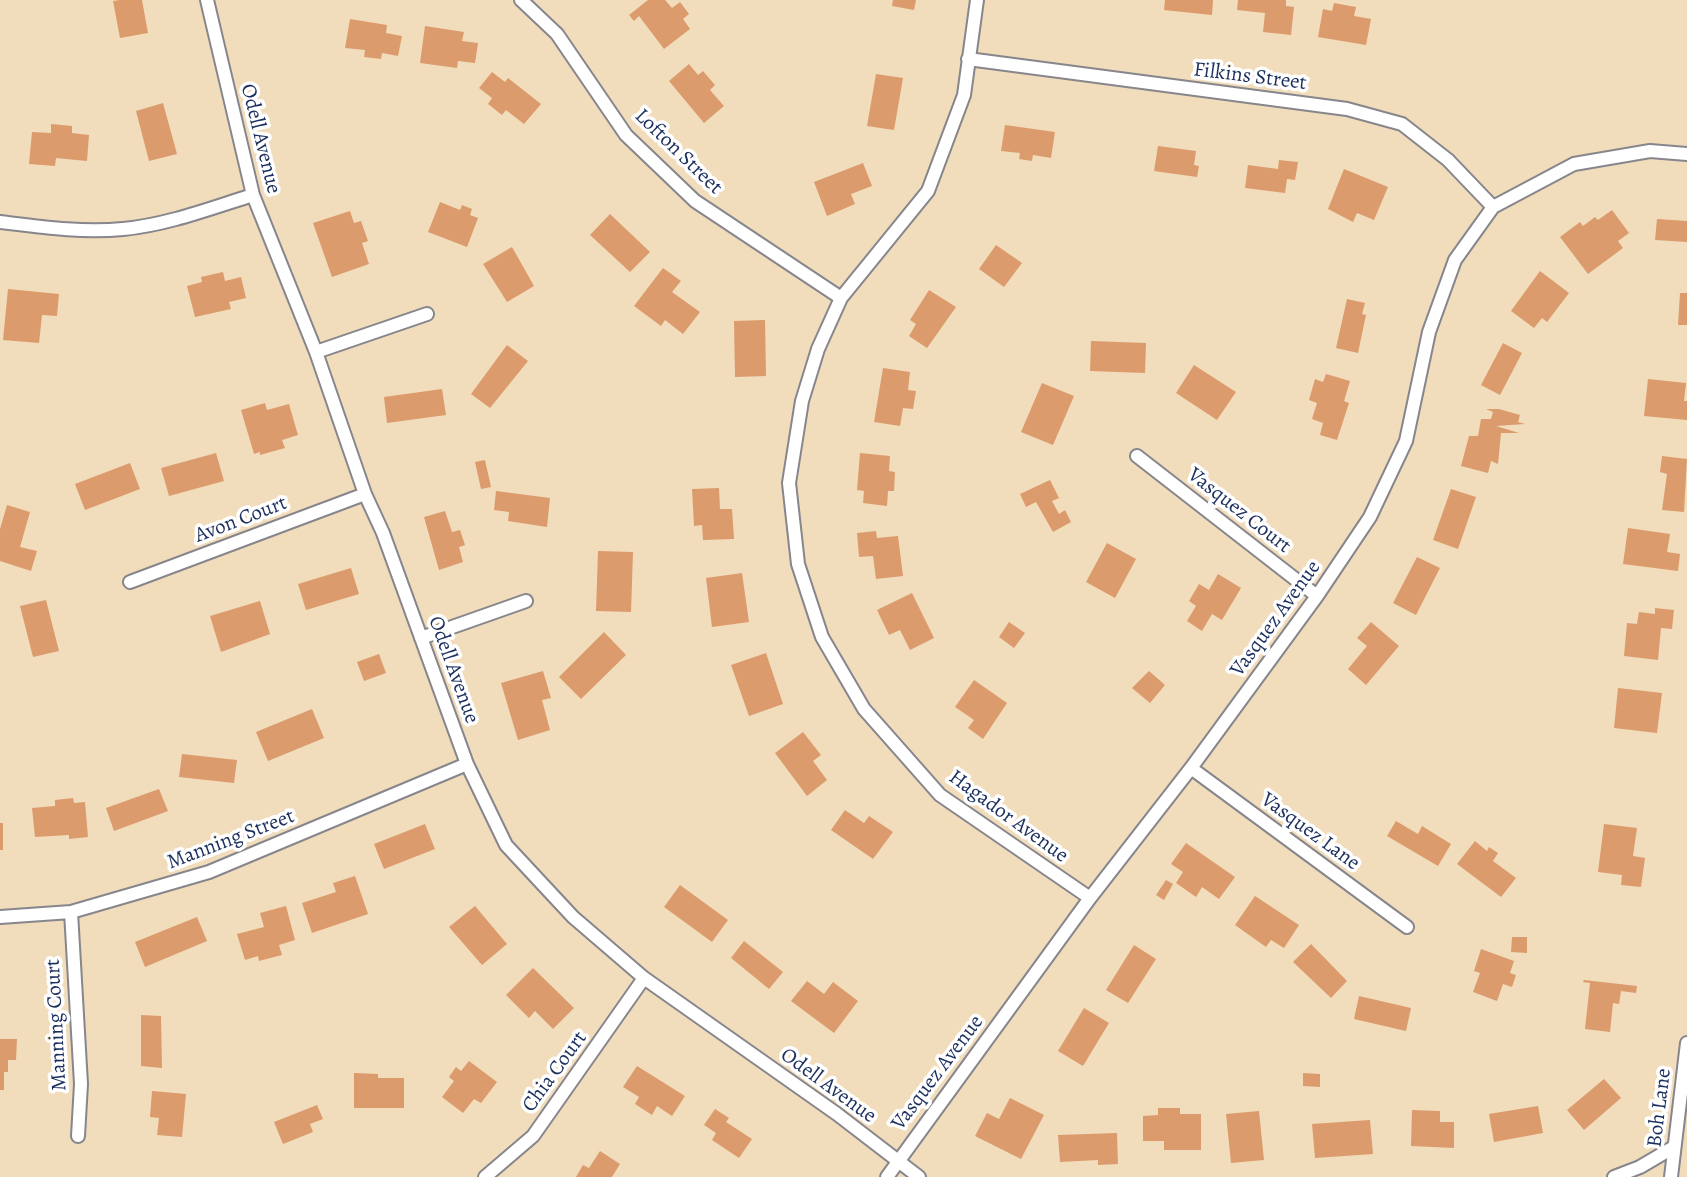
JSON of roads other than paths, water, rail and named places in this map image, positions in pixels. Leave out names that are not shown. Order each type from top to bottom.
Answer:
[{"type":"street","name":"Odell Avenue","points":[[207,0],[253,195],[316,352],[365,494],[383,533],[467,764],[506,845],[573,917],[644,978],[837,1114],[919,1177]]},
{"type":"street","name":"Lofton Street","points":[[521,0],[557,34],[626,135],[695,201],[842,298]]},
{"type":"street","name":"Hagador Avenue","points":[[977,0],[964,94],[928,191],[842,298],[818,349],[802,401],[789,483],[798,564],[822,638],[864,709],[940,795],[1090,898]]},
{"type":"street","name":"Filkins Street","points":[[968,59],[1346,108],[1402,124],[1448,160],[1493,207]]},
{"type":"street","name":"Vasquez Avenue","points":[[887,1177],[1090,898],[1191,768],[1317,596],[1370,517],[1406,441],[1429,332],[1455,260],[1493,207],[1574,164],[1650,151],[1687,154]]},
{"type":"street","points":[[0,222],[62,230],[124,229],[178,218],[253,195]]},
{"type":"street","points":[[316,352],[426,314]]},
{"type":"street","name":"Vasquez Court","points":[[1137,456],[1317,596]]},
{"type":"street","name":"Avon Court","points":[[130,582],[365,494]]},
{"type":"street","points":[[421,638],[526,601]]},
{"type":"street","name":"Manning Street","points":[[0,918],[71,912],[209,872],[467,764]]},
{"type":"street","name":"Vasquez Lane","points":[[1191,768],[1406,927]]},
{"type":"street","name":"Manning Court","points":[[71,912],[81,1084],[78,1136]]},
{"type":"street","name":"Chia Court","points":[[485,1177],[533,1136],[644,978]]},
{"type":"street","name":"Boh Lane","points":[[1671,1177],[1687,1043]]},
{"type":"street","points":[[1614,1177],[1640,1167],[1674,1147]]}]
